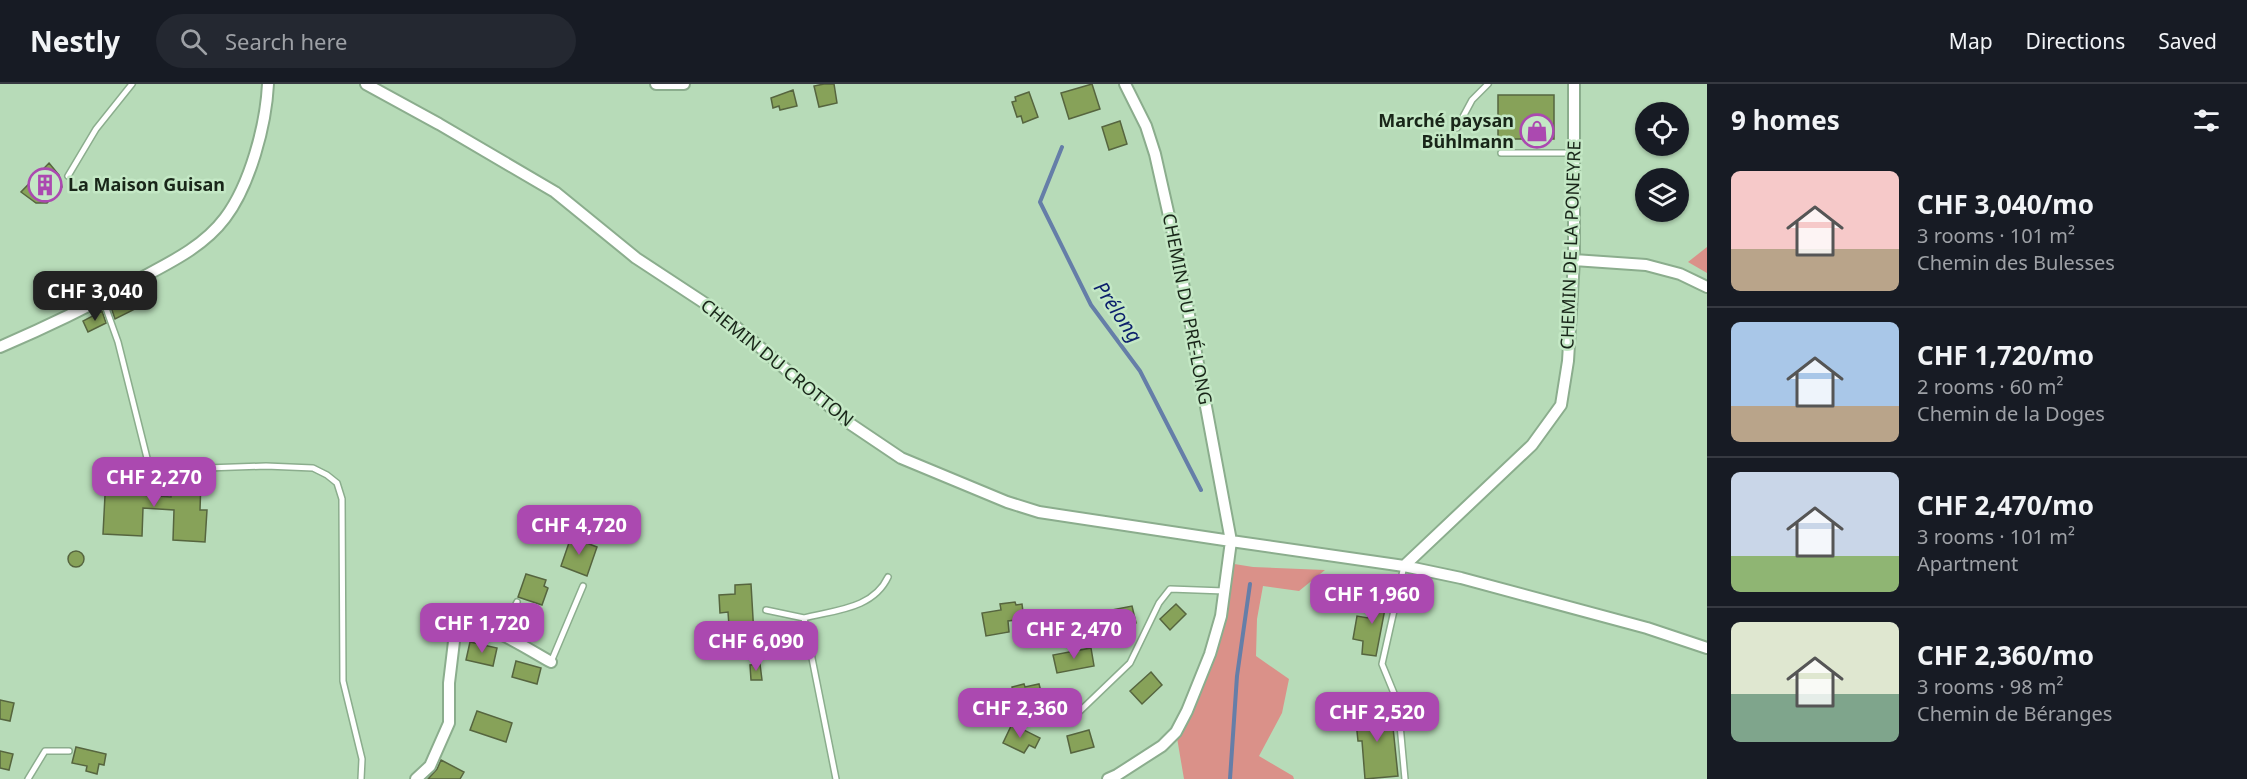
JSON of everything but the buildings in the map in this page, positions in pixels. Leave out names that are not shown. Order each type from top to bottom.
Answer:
[{"type":"street","points":[[0,347],[103,300],[193,249],[224,219],[242,191],[253,160],[268,84]]},
{"type":"street","name":"CHEMIN DU CROTTON","points":[[366,84],[555,192],[636,258],[735,326],[849,423],[901,458],[1007,502],[1039,512],[1404,566]]},
{"type":"street","points":[[656,84],[684,84]]},
{"type":"street","name":"CHEMIN DU PRÉ-LONG","points":[[1107,779],[1162,746],[1176,732],[1187,711],[1210,654],[1221,616],[1231,541],[1178,256],[1160,174],[1146,126],[1125,84]]},
{"type":"street","name":"CHEMIN DE LA PONEYRE","points":[[1404,566],[1532,445],[1561,405],[1568,361],[1574,260],[1574,84]]},
{"type":"street","points":[[1574,260],[1646,265],[1680,274],[1707,287]]},
{"type":"street","points":[[1404,566],[1509,590],[1647,628],[1707,648]]},
{"type":"street","points":[[416,779],[430,766],[449,723],[449,683],[455,633],[460,621],[469,622],[500,635],[551,662]]},
{"type":"lane","points":[[68,176],[96,129],[132,84]]},
{"type":"lane","points":[[1457,128],[1472,99],[1488,84]]},
{"type":"lane","points":[[1501,153],[1574,153]]},
{"type":"lane","points":[[103,300],[118,342],[150,470],[266,466],[313,468],[337,483],[342,499],[343,681],[362,759],[361,779]]},
{"type":"lane","points":[[1404,566],[1382,664],[1398,703],[1405,779]]},
{"type":"lane","points":[[766,610],[804,618],[858,605],[872,598],[888,577]]},
{"type":"lane","points":[[551,662],[583,586]]},
{"type":"lane","points":[[1080,711],[1130,663],[1159,603],[1170,589],[1224,591]]},
{"type":"lane","points":[[500,635],[517,602]]},
{"type":"lane","points":[[804,618],[836,779]]},
{"type":"lane","points":[[28,779],[45,751],[69,752]]},
{"type":"shaded area","points":[[1707,247],[1707,273],[1688,262]]},
{"type":"shaded area","points":[[1228,563],[1253,567],[1325,570],[1299,591],[1263,586],[1257,619],[1256,656],[1289,679],[1282,713],[1259,756],[1293,776],[1294,779],[1184,779],[1176,732],[1210,654]]},
{"type":"waterway","name":"Prélong","points":[[1062,147],[1040,202],[1091,305],[1140,371],[1201,490]]},
{"type":"waterway","name":"Prélong","points":[[1230,779],[1237,676],[1250,584]]},
{"type":"place","name":"Marché paysan Bühlmann","points":[[1537,131]]},
{"type":"place","name":"La Maison Guisan","points":[[45,185]]}]
